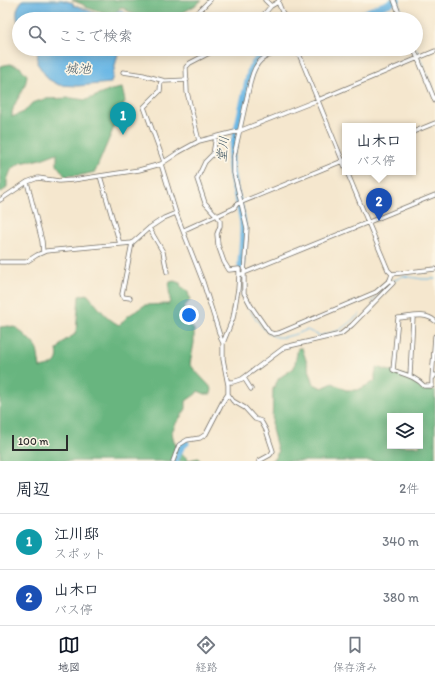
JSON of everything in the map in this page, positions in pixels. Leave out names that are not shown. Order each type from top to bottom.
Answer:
[{"type":"street","points":[[198,12],[210,0]]},
{"type":"street","points":[[265,0],[271,6]]},
{"type":"street","points":[[266,12],[278,1],[282,12]]},
{"type":"street","points":[[394,1],[398,12]]},
{"type":"street","points":[[423,56],[435,51]]},
{"type":"street","points":[[199,141],[191,111],[186,80],[186,67],[204,56]]},
{"type":"street","points":[[173,461],[178,445],[186,440],[200,438],[206,434],[228,394],[228,382],[223,359],[223,343],[233,318],[248,234],[240,204],[233,164],[239,131],[255,66],[262,59],[269,56]]},
{"type":"street","points":[[300,56],[342,155]]},
{"type":"street","points":[[0,200],[27,182],[38,178],[60,181],[138,170],[162,163],[199,141],[239,131],[423,56]]},
{"type":"street","points":[[418,58],[435,101]]},
{"type":"street","points":[[123,72],[143,74],[161,80],[186,80]]},
{"type":"street","points":[[161,80],[160,91],[144,107],[176,213],[184,230],[223,343]]},
{"type":"street","points":[[416,131],[435,123]]},
{"type":"street","points":[[216,137],[213,154],[205,162],[197,179],[205,203],[217,215],[220,221],[217,234],[220,250],[227,268],[229,270],[239,269],[246,298],[266,328],[274,334],[279,333],[376,292],[390,280],[392,274]]},
{"type":"street","points":[[184,230],[240,204],[342,161]]},
{"type":"street","points":[[348,175],[388,270],[392,274]]},
{"type":"street","points":[[100,176],[120,244]]},
{"type":"street","points":[[27,182],[42,241],[43,252]]},
{"type":"street","points":[[241,274],[435,195]]},
{"type":"street","points":[[0,262],[26,262],[43,252],[132,243],[149,228],[164,218],[176,213]]},
{"type":"street","points":[[149,228],[163,252],[167,272]]},
{"type":"street","points":[[130,298],[123,297],[122,294],[132,243]]},
{"type":"street","points":[[392,274],[435,269]]},
{"type":"street","points":[[228,382],[233,382],[244,378],[285,347],[341,334],[393,283],[390,280]]},
{"type":"street","points":[[435,321],[431,317],[424,315],[398,318],[393,370],[401,374],[410,375],[420,381],[424,386],[432,386],[435,336]]},
{"type":"street","points":[[410,375],[413,317]]},
{"type":"street","points":[[432,379],[435,375]]},
{"type":"street","points":[[244,378],[252,389]]},
{"type":"street","points":[[228,394],[234,401],[245,408],[255,419],[261,421],[266,430],[273,451],[270,455],[259,461]]},
{"type":"green space","points":[[72,0],[202,0],[184,12],[130,12],[121,7],[116,12],[100,12],[85,7],[84,5]]},
{"type":"green space","points":[[10,64],[20,67],[27,75],[24,87],[12,112],[12,117],[24,112],[32,103],[45,99],[71,98],[86,100],[111,90],[122,88],[125,101],[95,172],[82,175],[65,176],[57,165],[57,153],[41,159],[20,163],[11,170],[7,180],[7,188],[0,193],[0,66]]},
{"type":"green space","points":[[174,281],[180,283],[181,287],[188,292],[190,300],[184,307],[188,322],[194,330],[194,343],[190,364],[212,389],[211,394],[205,394],[198,391],[186,401],[186,409],[172,431],[179,451],[189,460],[198,458],[201,461],[0,461],[0,327],[9,326],[17,328],[37,348],[40,368],[48,366],[56,361],[58,354],[57,350],[64,341],[76,332],[79,296],[87,294],[105,315],[119,325],[128,316],[145,305],[169,304],[169,285],[170,282]]},
{"type":"green space","points":[[298,348],[302,348],[314,384],[322,388],[333,383],[346,390],[358,390],[375,381],[377,367],[409,377],[424,389],[435,390],[435,461],[270,461],[275,458],[278,452],[272,429],[273,389],[279,378],[294,368]]},
{"type":"water","points":[[23,0],[62,0],[73,3],[74,6],[92,12],[17,12],[20,3]]},
{"type":"water","name":"城池","points":[[38,56],[117,56],[111,83],[78,86],[59,85],[48,79],[37,63]]},
{"type":"waterway","points":[[396,0],[402,12]]},
{"type":"waterway","name":"堂川","points":[[367,12],[397,0]]},
{"type":"waterway","name":"堂川","points":[[241,266],[243,223],[231,171],[231,156],[251,68],[261,56]]},
{"type":"waterway","points":[[419,56],[435,95]]},
{"type":"waterway","points":[[241,266],[241,288],[244,299],[261,326],[272,335],[277,337],[285,337],[307,330],[320,336],[340,330],[360,314]]},
{"type":"waterway","points":[[393,281],[403,276],[422,279],[435,279]]},
{"type":"waterway","points":[[372,302],[388,286]]},
{"type":"waterway","name":"堂川","points":[[175,461],[182,445],[186,443]]},
{"type":"place","name":"江川邸","points":[[123,135]]},
{"type":"place","name":"山木口","points":[[379,221]]}]
